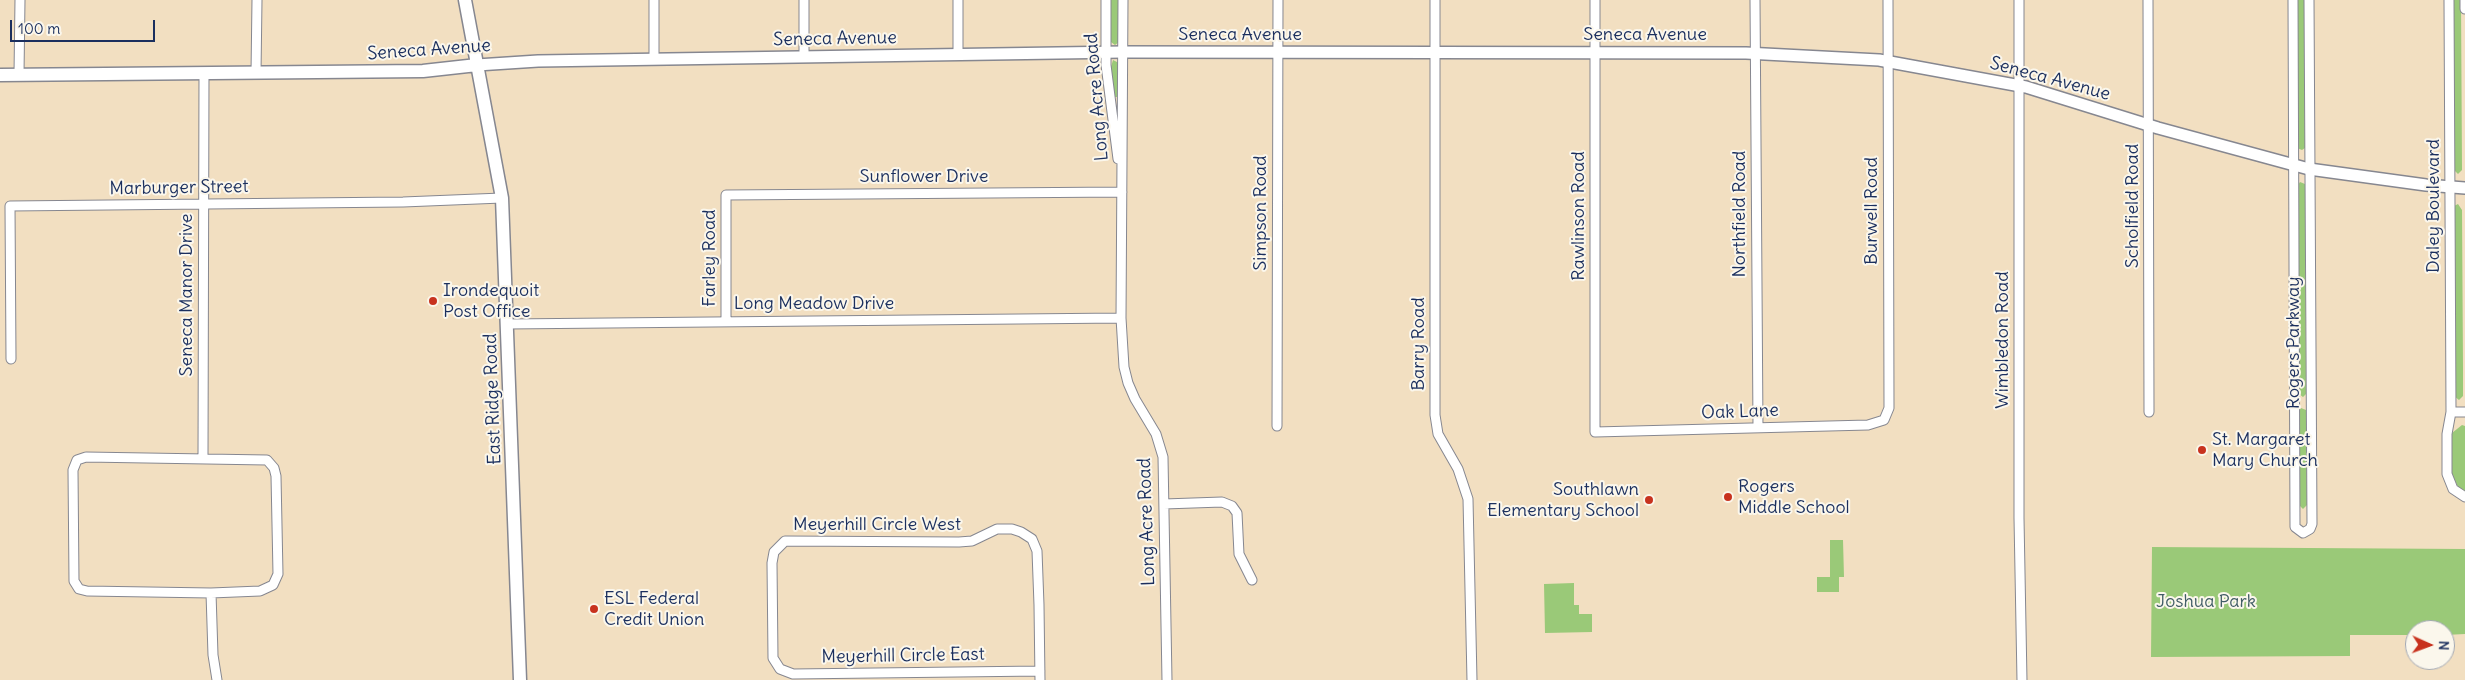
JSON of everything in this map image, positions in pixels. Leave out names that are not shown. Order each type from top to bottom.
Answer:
[{"type":"main road","name":"East Ridge Road","points":[[465,0],[502,198],[520,680]]},
{"type":"main road","name":"Seneca Avenue","points":[[0,74],[423,71],[477,65]]},
{"type":"street","points":[[19,74],[20,0]]},
{"type":"street","points":[[256,72],[257,0]]},
{"type":"street","points":[[654,0],[654,59]]},
{"type":"street","points":[[804,0],[804,57]]},
{"type":"street","points":[[958,0],[958,55]]},
{"type":"street","name":"Long Acre Road","points":[[1106,0],[1115,52],[1122,192],[1121,318],[1124,367],[1128,383],[1160,445],[1163,458],[1167,680]]},
{"type":"street","name":"Long Acre Road","points":[[1122,192],[1115,52],[1123,0]]},
{"type":"street","name":"Simpson Road","points":[[1277,426],[1278,0]]},
{"type":"street","name":"Barry Road","points":[[1435,0],[1435,415],[1438,434],[1458,469],[1468,499],[1472,680]]},
{"type":"street","name":"Rawlinson Road","points":[[1595,0],[1595,432]]},
{"type":"street","name":"Northfield Road","points":[[1755,0],[1758,427]]},
{"type":"street","name":"Burwell Road","points":[[1884,420],[1889,408],[1888,0]]},
{"type":"street","name":"Wimbledon Road","points":[[2019,0],[2019,518],[2022,680]]},
{"type":"street","name":"Scholfield Road","points":[[2148,0],[2149,412]]},
{"type":"street","name":"Rogers Parkway","points":[[2292,0],[2295,527],[2303,533],[2310,529],[2312,524],[2308,0]]},
{"type":"street","name":"Daley Boulevard","points":[[2449,0],[2451,412],[2447,434],[2447,474],[2453,489],[2465,497]]},
{"type":"street","points":[[2465,0],[2465,9]]},
{"type":"street","name":"Seneca Avenue","points":[[477,65],[654,59],[1115,52],[1755,53],[1888,61],[2020,85],[2149,125],[2310,169],[2450,188],[2465,188]]},
{"type":"street","name":"Seneca Manor Drive","points":[[203,458],[204,73]]},
{"type":"street","name":"Sunflower Drive","points":[[726,195],[1122,192]]},
{"type":"street","name":"Farley Road","points":[[726,195],[726,321]]},
{"type":"street","name":"Marburger Street","points":[[11,359],[10,206],[403,202],[502,198]]},
{"type":"street","name":"Long Meadow Drive","points":[[507,324],[1121,318]]},
{"type":"street","points":[[2451,412],[2465,412]]},
{"type":"street","name":"Oak Lane","points":[[1595,432],[1868,425],[1884,420]]},
{"type":"street","points":[[86,457],[263,458],[272,464],[276,476],[278,574],[275,581],[268,588],[260,591],[210,593],[87,591],[79,589],[74,581],[73,470],[77,460],[86,457]]},
{"type":"street","points":[[1164,504],[1222,502],[1232,506],[1238,513],[1240,554],[1252,580]]},
{"type":"street","name":"Meyerhill Circle West","points":[[773,658],[772,563],[774,552],[785,541],[959,542],[972,541],[997,529],[1005,528],[1027,535],[1035,545],[1038,560],[1040,676]]},
{"type":"street","points":[[210,593],[213,655],[217,680]]},
{"type":"street","name":"Meyerhill Circle East","points":[[773,658],[780,669],[793,674],[1040,676]]},
{"type":"green space","points":[[1111,0],[1119,0],[1119,42],[1115,45],[1111,42]]},
{"type":"green space","points":[[2297,0],[2304,0],[2305,148],[2302,150],[2297,148]]},
{"type":"green space","points":[[2454,0],[2461,0],[2462,170],[2458,174],[2454,170]]},
{"type":"green space","points":[[1113,60],[1119,63],[1118,97],[1114,97],[1111,67]]},
{"type":"green space","points":[[2300,182],[2305,184],[2306,394],[2303,397],[2299,394],[2298,185]]},
{"type":"green space","points":[[2458,204],[2462,210],[2463,369],[2463,396],[2459,400],[2454,396],[2454,206]]},
{"type":"green space","points":[[2301,408],[2306,410],[2307,505],[2303,509],[2299,505],[2299,411]]},
{"type":"green space","points":[[2462,425],[2465,426],[2465,491],[2458,487],[2452,474],[2452,433]]},
{"type":"green space","points":[[1830,540],[1843,540],[1844,577],[1839,577],[1839,592],[1817,592],[1817,577],[1830,577]]},
{"type":"green space","name":"Joshua Park","points":[[2152,547],[2465,549],[2465,634],[2455,634],[2455,620],[2405,620],[2405,635],[2350,635],[2350,656],[2151,657]]},
{"type":"green space","points":[[1574,583],[1574,605],[1579,605],[1579,614],[1592,614],[1592,632],[1545,633],[1544,584]]},
{"type":"place","name":"Irondequoit Post Office","points":[[433,301]]},
{"type":"place","name":"St. Margaret Mary Church","points":[[2202,450]]},
{"type":"place","name":"Rogers Middle School","points":[[1728,497]]},
{"type":"place","name":"Southlawn Elementary School","points":[[1649,500]]},
{"type":"place","name":"ESL Federal Credit Union","points":[[594,609]]}]
